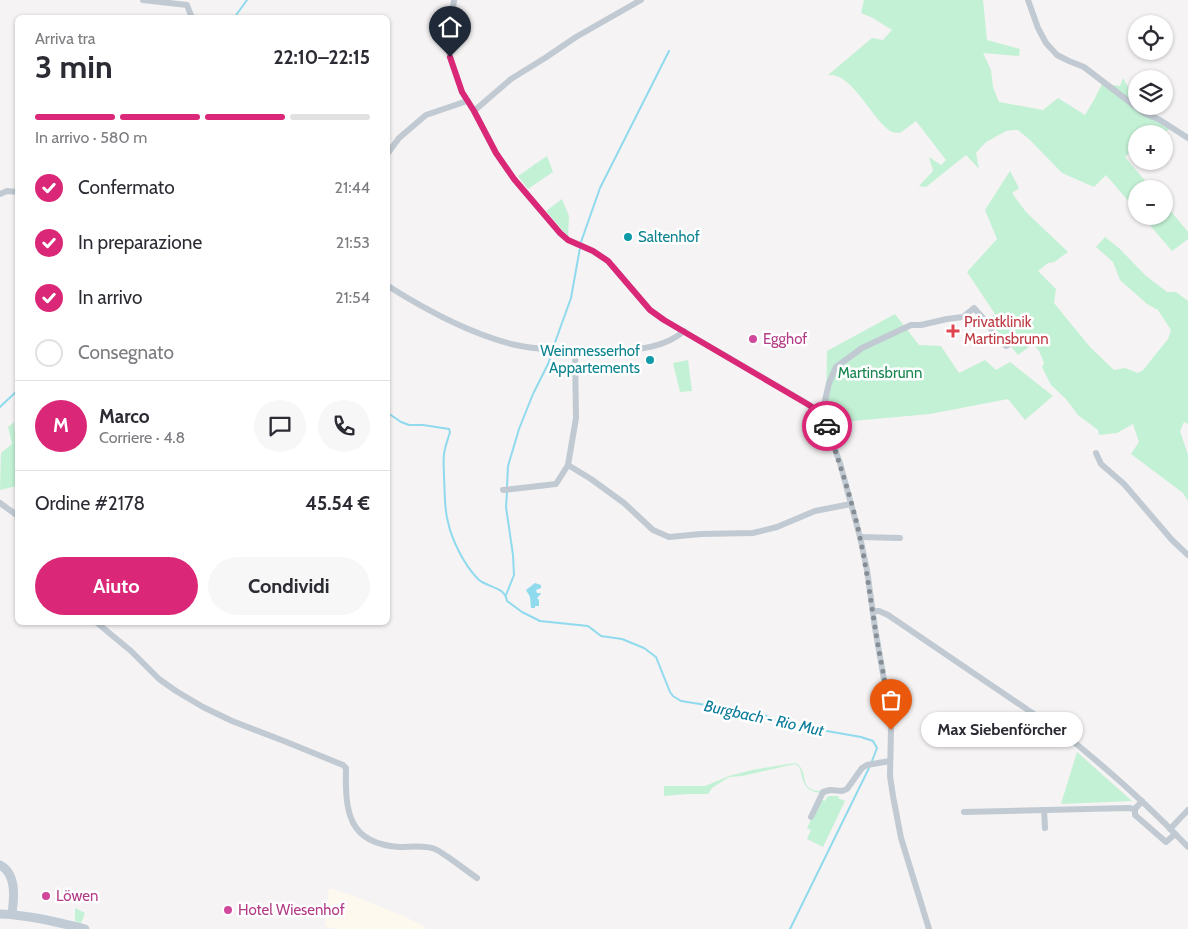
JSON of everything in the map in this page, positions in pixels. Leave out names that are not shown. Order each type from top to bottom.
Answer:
[{"type":"main road","points":[[0,865],[11,876],[14,895],[12,914]]},
{"type":"main road","points":[[0,914],[42,919],[85,929]]},
{"type":"street","points":[[144,0],[187,5],[191,15]]},
{"type":"street","points":[[454,0],[449,44],[450,57],[460,86],[496,153],[514,179],[552,225],[568,240],[593,251],[608,261],[650,310],[822,414]]},
{"type":"street","points":[[474,111],[511,79],[576,37],[641,0]]},
{"type":"street","points":[[1028,0],[1038,28],[1046,43],[1057,55],[1084,67],[1144,112],[1188,138]]},
{"type":"street","points":[[390,150],[399,138],[426,114],[467,101]]},
{"type":"street","points":[[0,194],[7,191],[15,192]]},
{"type":"street","points":[[390,287],[430,310],[477,333],[516,345],[549,350],[575,352],[628,350],[656,345],[676,338],[684,331]]},
{"type":"street","points":[[929,929],[901,838],[891,786],[890,714],[860,537],[840,464],[822,414],[829,383],[836,367],[862,348],[911,325],[921,325],[963,317],[974,308],[991,327],[992,335],[1006,346],[1008,345]]},
{"type":"street","points":[[506,490],[556,484],[568,465],[576,418],[575,352]]},
{"type":"street","points":[[1096,454],[1101,464],[1124,484],[1172,540],[1188,554]]},
{"type":"street","points":[[568,465],[624,503],[653,530],[669,536],[753,533],[777,527],[815,511],[851,504]]},
{"type":"street","points":[[0,503],[15,514]]},
{"type":"street","points":[[860,537],[900,538]]},
{"type":"street","points":[[873,611],[879,611],[888,615],[1069,738],[1142,801],[1188,847]]},
{"type":"street","points":[[100,625],[131,650],[160,679],[176,691],[232,721],[343,765],[346,768],[346,797],[350,816],[357,829],[368,840],[384,845],[435,849],[477,878]]},
{"type":"street","points":[[811,817],[823,792],[847,789],[862,768],[870,764],[890,760]]},
{"type":"street","points":[[1135,809],[1142,801]]},
{"type":"street","points":[[964,812],[1135,809]]},
{"type":"street","points":[[1135,809],[1136,814],[1166,842],[1188,810]]},
{"type":"street","points":[[1044,810],[1045,828]]},
{"type":"shaded area","points":[[329,888],[408,918],[428,929],[336,929],[325,926]]},
{"type":"green space","points":[[864,0],[983,0],[987,40],[1020,49],[1019,56],[983,53],[991,70],[993,87],[999,102],[1043,110],[1058,98],[1085,115],[1103,82],[1120,86],[1123,78],[1128,87],[1128,115],[1151,115],[1168,125],[1128,125],[1128,154],[1125,157],[1128,161],[1128,170],[1136,170],[1144,180],[1128,180],[1128,201],[1106,175],[1094,187],[1062,173],[1030,140],[1018,130],[1013,130],[1006,131],[986,142],[976,153],[979,169],[966,155],[926,187],[919,186],[933,171],[929,157],[941,165],[946,160],[916,121],[900,133],[892,132],[882,124],[849,84],[835,76],[828,75],[872,38],[883,40],[892,30],[861,13]]},
{"type":"green space","points":[[547,156],[553,172],[528,189],[518,176]]},
{"type":"green space","points":[[1010,171],[1019,188],[1012,193],[1026,212],[1068,252],[1038,271],[1056,289],[1054,303],[1090,347],[1114,370],[1125,368],[1138,373],[1143,370],[1168,339],[1171,330],[1158,310],[1147,304],[1120,280],[1113,262],[1096,247],[1105,237],[1120,249],[1145,275],[1167,292],[1176,292],[1188,301],[1188,424],[1184,422],[1180,431],[1188,455],[1188,501],[1183,493],[1131,454],[1139,442],[1133,424],[1117,433],[1099,435],[1098,430],[1078,415],[1066,399],[1051,385],[1042,367],[1044,363],[1039,351],[1033,344],[1018,355],[988,320],[995,314],[967,272],[997,239],[985,210]]},
{"type":"green space","points":[[562,199],[569,216],[568,237],[546,211]]},
{"type":"green space","points":[[1173,214],[1188,232],[1188,239],[1172,251],[1150,225],[1173,225]]},
{"type":"green space","name":"Martinsbrunn","points":[[895,314],[919,345],[941,346],[959,373],[985,360],[996,370],[1010,362],[1053,396],[1025,420],[1008,399],[930,414],[830,423],[826,416],[827,351]]},
{"type":"green space","points":[[688,360],[692,391],[680,392],[673,363]]},
{"type":"green space","points":[[14,422],[15,486],[0,490],[1,453],[12,444],[8,427]]},
{"type":"green space","points":[[1077,752],[1132,801],[1061,804]]},
{"type":"green space","points":[[795,763],[800,766],[809,788],[821,791],[821,793],[811,790],[805,785],[800,768],[795,764],[742,776],[729,777],[712,788],[708,794],[664,796],[664,786],[705,786],[729,776],[752,770]]},
{"type":"green space","points":[[830,796],[839,796],[838,798],[845,801],[823,847],[807,839],[811,830],[807,828],[821,799],[825,801]]},
{"type":"green space","points":[[75,908],[85,913],[81,923],[75,921]]},
{"type":"water","points":[[535,583],[541,585],[541,588],[536,590],[537,593],[541,594],[537,598],[539,606],[531,608],[530,597],[526,590]]},
{"type":"waterway","name":"Burgbach - Rio Mut","points":[[236,15],[247,0]]},
{"type":"waterway","points":[[553,348],[571,298],[581,242],[600,188],[669,51]]},
{"type":"waterway","points":[[507,487],[508,466],[519,429],[552,353]]},
{"type":"waterway","points":[[0,407],[15,393]]},
{"type":"waterway","name":"Burgbach - Rio Mut","points":[[390,414],[409,425],[449,429],[450,432],[444,454],[446,511],[456,545],[473,574],[482,582],[503,592],[507,601],[522,612],[540,621],[588,626],[601,636],[622,639],[644,648],[656,657],[670,692],[681,701],[762,714],[781,723],[861,737],[873,741],[877,748],[872,761]]},
{"type":"waterway","points":[[506,595],[514,575],[506,507],[507,492]]},
{"type":"waterway","name":"Burgbach - Rio Mut","points":[[790,929],[869,768]]},
{"type":"way so far","points":[[827,426],[840,464],[860,537],[870,588],[891,730]]},
{"type":"place","name":"Saltenhof","points":[[628,237]]},
{"type":"place","name":"Privatklinik Martinsbrunn","points":[[953,331]]},
{"type":"place","name":"Egghof","points":[[753,339]]},
{"type":"place","name":"Weinmesserhof Appartements","points":[[650,360]]},
{"type":"place","name":"Max Siebenförcher","points":[[891,730]]},
{"type":"place","name":"Löwen","points":[[46,896]]},
{"type":"place","name":"Hotel Wiesenhof","points":[[228,910]]},
{"type":"route","points":[[450,57],[462,92],[496,153],[514,179],[560,233],[568,240],[593,251],[608,261],[650,310],[809,405],[822,414],[827,426]]}]
